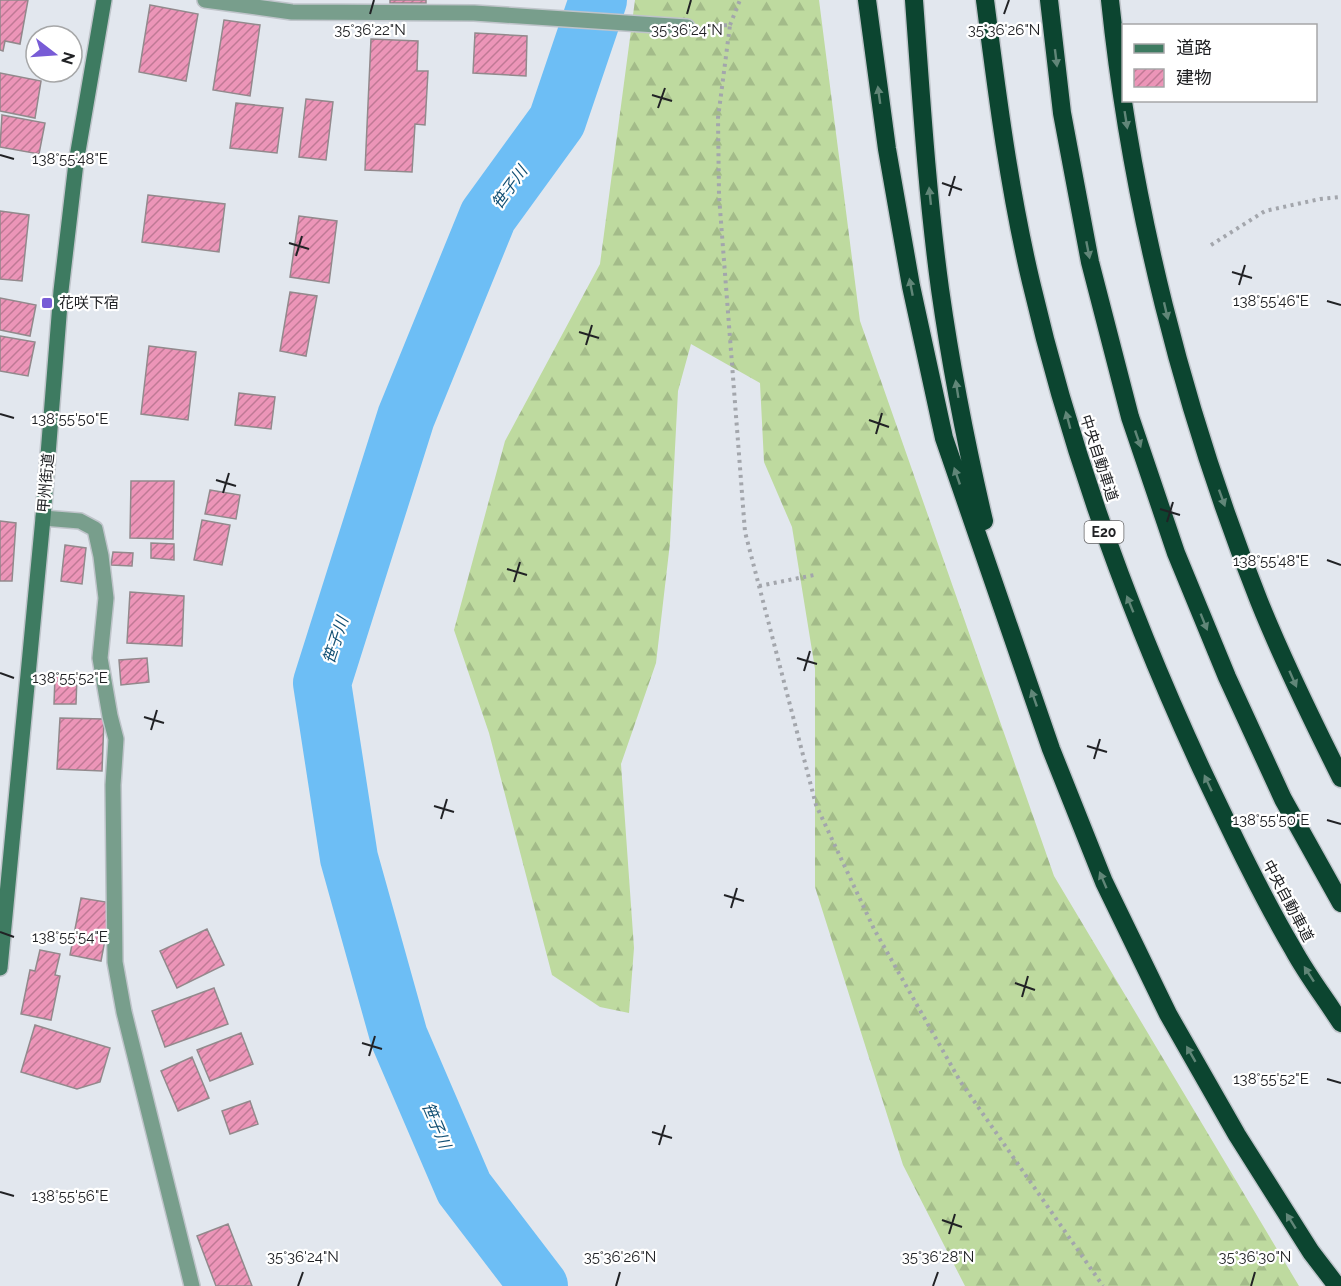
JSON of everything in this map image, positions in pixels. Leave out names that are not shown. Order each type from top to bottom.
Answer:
[{"type":"highway","points":[[867,0],[887,149],[910,286],[944,438],[1051,749],[1104,882],[1163,1004],[1237,1135],[1311,1252],[1337,1286]]},
{"type":"highway","points":[[915,0],[924,141],[940,288],[965,440],[1004,611]]},
{"type":"highway","name":"中央自動車道","points":[[986,0],[1001,129],[1030,281],[1073,440],[1124,589],[1173,706],[1230,830],[1293,950],[1341,1023]]},
{"type":"highway","points":[[1049,0],[1062,113],[1090,262],[1130,417],[1176,553],[1227,677],[1283,799],[1341,903]]},
{"type":"highway","points":[[1110,0],[1122,93]]},
{"type":"highway","points":[[1123,102],[1132,158],[1179,368],[1217,486],[1259,601],[1309,714],[1341,778]]},
{"type":"main road","name":"甲州街道","points":[[0,968],[43,518],[66,245],[76,163],[104,0]]},
{"type":"lane","points":[[205,0],[292,12],[474,14],[687,27]]},
{"type":"lane","points":[[43,518],[80,521],[95,530],[101,556],[106,598],[100,658],[116,739],[113,785],[115,962],[127,1024],[192,1286]]},
{"type":"path","points":[[740,0],[730,25],[718,118],[718,196],[745,532],[816,805],[874,929],[960,1080],[1103,1286]]},
{"type":"path","points":[[687,27],[730,25]]},
{"type":"path","points":[[1211,245],[1265,211],[1320,199],[1341,197]]},
{"type":"path","points":[[759,586],[814,575]]},
{"type":"green space","points":[[635,0],[819,0],[860,321],[1054,876],[1299,1286],[965,1286],[903,1165],[815,887],[815,669],[792,527],[764,462],[760,383],[691,344],[678,391],[670,543],[656,663],[621,764],[634,948],[629,1013],[600,1007],[552,975],[489,733],[454,630],[505,441],[600,264]]},
{"type":"building","points":[[0,0],[28,0],[20,44],[5,41],[3,51],[0,50]]},
{"type":"building","points":[[390,0],[426,0],[426,3],[390,3]]},
{"type":"building","points":[[150,5],[198,14],[186,81],[139,72]]},
{"type":"building","points":[[224,20],[260,25],[250,96],[213,90]]},
{"type":"building","points":[[475,33],[527,36],[526,76],[473,73]]},
{"type":"building","points":[[371,39],[418,41],[417,71],[428,71],[425,125],[415,124],[412,172],[365,170]]},
{"type":"building","points":[[0,73],[24,78],[24,84],[41,84],[35,118],[0,111]]},
{"type":"building","points":[[306,99],[333,102],[326,160],[299,157]]},
{"type":"building","points":[[236,103],[283,108],[277,153],[230,148]]},
{"type":"building","points":[[2,115],[45,123],[39,154],[0,147]]},
{"type":"building","points":[[148,195],[225,204],[219,252],[142,242]]},
{"type":"building","points":[[0,211],[29,215],[22,281],[0,279]]},
{"type":"building","points":[[299,216],[337,221],[329,283],[290,277]]},
{"type":"building","points":[[290,292],[317,296],[306,356],[280,351]]},
{"type":"building","points":[[0,298],[36,305],[30,336],[0,330]]},
{"type":"building","points":[[0,336],[35,342],[28,376],[0,371]]},
{"type":"building","points":[[149,346],[196,352],[188,420],[141,414]]},
{"type":"building","points":[[239,393],[275,397],[271,429],[235,425]]},
{"type":"building","points":[[131,481],[174,481],[173,539],[130,538]]},
{"type":"building","points":[[210,490],[240,495],[236,519],[205,514]]},
{"type":"building","points":[[202,520],[230,525],[222,565],[194,560]]},
{"type":"building","points":[[0,521],[16,523],[12,581],[0,581]]},
{"type":"building","points":[[151,543],[174,544],[174,560],[151,558]]},
{"type":"building","points":[[65,545],[86,548],[82,584],[61,581]]},
{"type":"building","points":[[113,552],[133,553],[132,566],[111,565]]},
{"type":"building","points":[[130,592],[184,596],[182,646],[127,643]]},
{"type":"building","points":[[147,658],[149,682],[121,685],[119,660]]},
{"type":"building","points":[[55,676],[77,677],[76,704],[54,704]]},
{"type":"building","points":[[60,718],[104,719],[102,771],[57,769]]},
{"type":"building","points":[[81,898],[112,903],[101,961],[70,955]]},
{"type":"building","points":[[207,929],[224,965],[177,988],[160,951]]},
{"type":"building","points":[[40,950],[60,954],[55,975],[60,976],[51,1020],[21,1014],[30,970],[35,971]]},
{"type":"building","points":[[214,988],[228,1024],[165,1047],[152,1011]]},
{"type":"building","points":[[35,1025],[110,1048],[100,1082],[77,1089],[21,1072]]},
{"type":"building","points":[[241,1033],[253,1064],[210,1081],[197,1050]]},
{"type":"building","points":[[192,1057],[209,1098],[178,1111],[161,1071]]},
{"type":"building","points":[[250,1101],[258,1124],[230,1134],[222,1111]]},
{"type":"building","points":[[228,1224],[252,1286],[216,1286],[197,1236]]},
{"type":"waterway","name":"笹子川","points":[[539,1286],[464,1188],[399,1037],[349,858],[322,683],[406,417],[488,216],[557,121],[598,0]]},
{"type":"place","name":"花咲下宿","points":[[47,303]]}]
